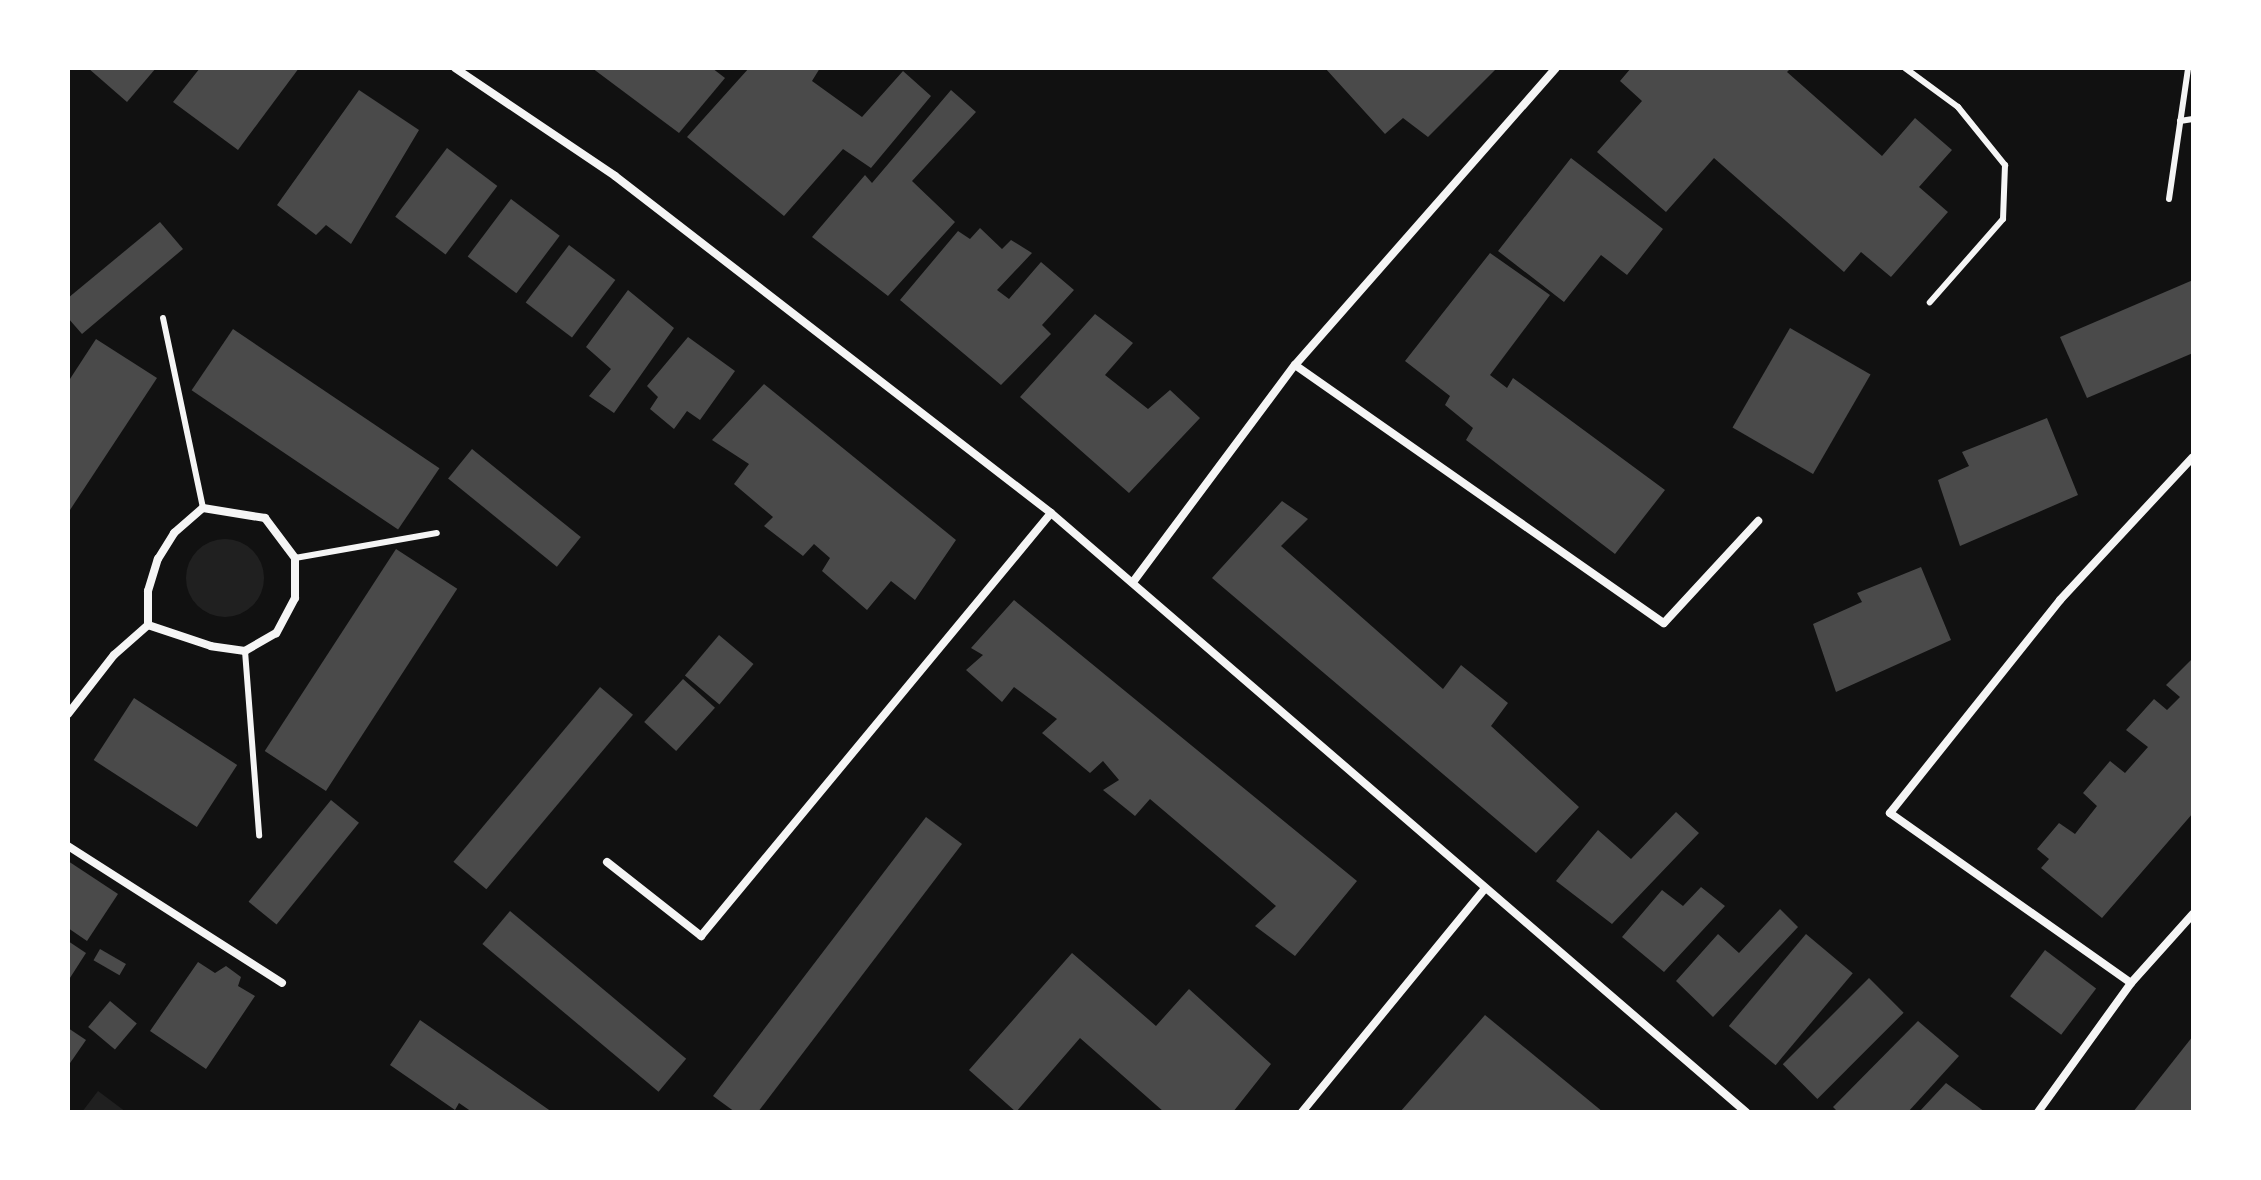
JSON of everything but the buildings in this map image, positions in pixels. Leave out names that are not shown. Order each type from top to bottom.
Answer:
[{"type":"street","points":[[455,68],[615,176],[1051,513],[1484,890],[1746,1112]]},
{"type":"street","points":[[1133,582],[1295,365],[1556,68]]},
{"type":"street","points":[[1295,365],[1664,623],[1758,521]]},
{"type":"street","points":[[2131,983],[1890,813],[2060,600],[2193,457]]},
{"type":"street","points":[[68,714],[114,655],[148,625],[148,591],[158,559],[174,533],[203,508],[265,518],[295,558],[295,598],[276,633],[245,651],[211,646],[148,625]]},
{"type":"street","points":[[607,862],[701,936],[1051,513]]},
{"type":"street","points":[[68,846],[282,983]]},
{"type":"street","points":[[1302,1112],[1484,890]]},
{"type":"street","points":[[2038,1112],[2131,983],[2193,914]]},
{"type":"lane","points":[[1905,68],[1958,107],[2005,165],[2003,219],[1930,302]]},
{"type":"lane","points":[[2169,199],[2188,68]]},
{"type":"lane","points":[[2180,121],[2193,119]]},
{"type":"lane","points":[[163,318],[203,508]]},
{"type":"lane","points":[[295,558],[437,533]]},
{"type":"lane","points":[[245,651],[259,835]]},
{"type":"shaded area","points":[[225,539],[240,542],[257,556],[264,578],[261,593],[247,610],[225,617],[210,614],[193,600],[186,578],[189,563],[203,546]]},
{"type":"shaded area","points":[[98,1091],[126,1112],[82,1112]]}]
